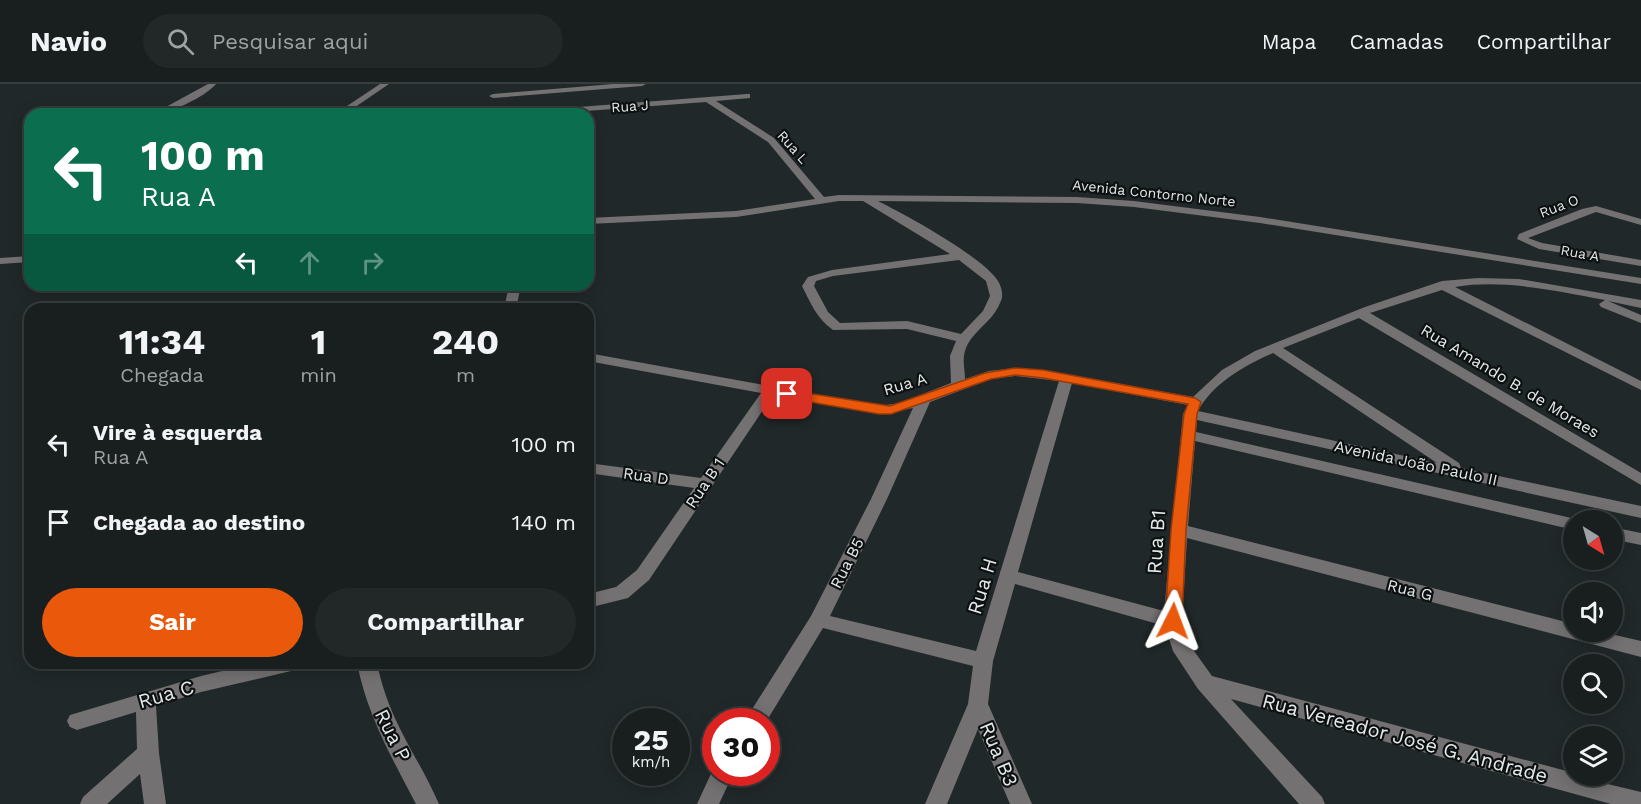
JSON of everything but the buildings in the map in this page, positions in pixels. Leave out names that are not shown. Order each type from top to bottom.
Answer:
[{"type":"street","points":[[169,108],[207,89],[212,84]]},
{"type":"street","points":[[348,108],[385,84]]},
{"type":"street","points":[[493,96],[641,84],[646,105]]},
{"type":"street","name":"Rua J","points":[[594,109],[747,96]]},
{"type":"street","name":"Rua L","points":[[708,99],[771,140],[821,200]]},
{"type":"street","points":[[864,197],[910,221],[960,256],[993,283],[996,294],[991,309],[964,339],[957,352],[960,379],[956,387]]},
{"type":"street","name":"Avenida Contorno Norte","points":[[594,221],[736,214],[821,200],[864,197],[1077,200],[1134,204],[1370,236],[1573,272],[1641,281]]},
{"type":"street","name":"Rua O","points":[[1523,236],[1586,211],[1596,210],[1641,222]]},
{"type":"street","name":"Rua A","points":[[1523,236],[1525,241],[1539,246],[1641,263]]},
{"type":"street","points":[[960,256],[832,273],[812,279],[808,286],[822,312],[830,323],[837,327],[907,325],[964,339]]},
{"type":"street","points":[[0,261],[24,259]]},
{"type":"street","points":[[1193,408],[1234,368],[1274,348],[1442,285],[1477,281],[1509,282],[1641,304]]},
{"type":"street","points":[[1442,285],[1641,386]]},
{"type":"street","points":[[1581,293],[1641,319]]},
{"type":"street","name":"Rua Amando B. de Moraes","points":[[1360,314],[1641,480]]},
{"type":"street","points":[[1274,348],[1462,472]]},
{"type":"street","name":"Rua A","points":[[594,358],[879,410],[902,407],[1005,372],[1067,378],[1193,408]]},
{"type":"street","name":"Rua H","points":[[936,804],[978,704],[983,661],[1067,378]]},
{"type":"street","name":"Rua B 1","points":[[594,600],[622,593],[643,575],[769,391]]},
{"type":"street","name":"Rua B5","points":[[763,708],[818,620],[879,499],[925,398]]},
{"type":"street","name":"Rua B1","points":[[1193,408],[1179,530],[1173,621],[1180,646],[1205,683],[1278,767],[1314,804]]},
{"type":"street","name":"Avenida João Paulo II","points":[[1193,408],[1641,512]]},
{"type":"street","name":"Avenida João Paulo II","points":[[1190,435],[1563,521]]},
{"type":"street","name":"Rua D","points":[[594,469],[704,484]]},
{"type":"street","name":"Rua G","points":[[1179,530],[1641,649]]},
{"type":"street","points":[[1623,535],[1641,539]]},
{"type":"street","points":[[1009,576],[1173,621]]},
{"type":"street","points":[[818,620],[983,661]]},
{"type":"street","name":"Rua C","points":[[77,721],[201,684],[265,669]]},
{"type":"street","name":"Rua P","points":[[369,669],[370,686],[378,709],[428,804]]},
{"type":"street","name":"Rua Vereador José G. Andrade","points":[[1205,683],[1608,800],[1641,802]]},
{"type":"street","points":[[146,700],[148,753],[155,804]]},
{"type":"street","name":"Rua B3","points":[[978,704],[1021,804]]},
{"type":"street","points":[[91,804],[148,753]]},
{"type":"street","points":[[708,804],[716,786]]},
{"type":"route","points":[[787,394],[879,410],[891,410],[989,375],[1015,372],[1043,374],[1195,402],[1190,414],[1173,621]]}]
